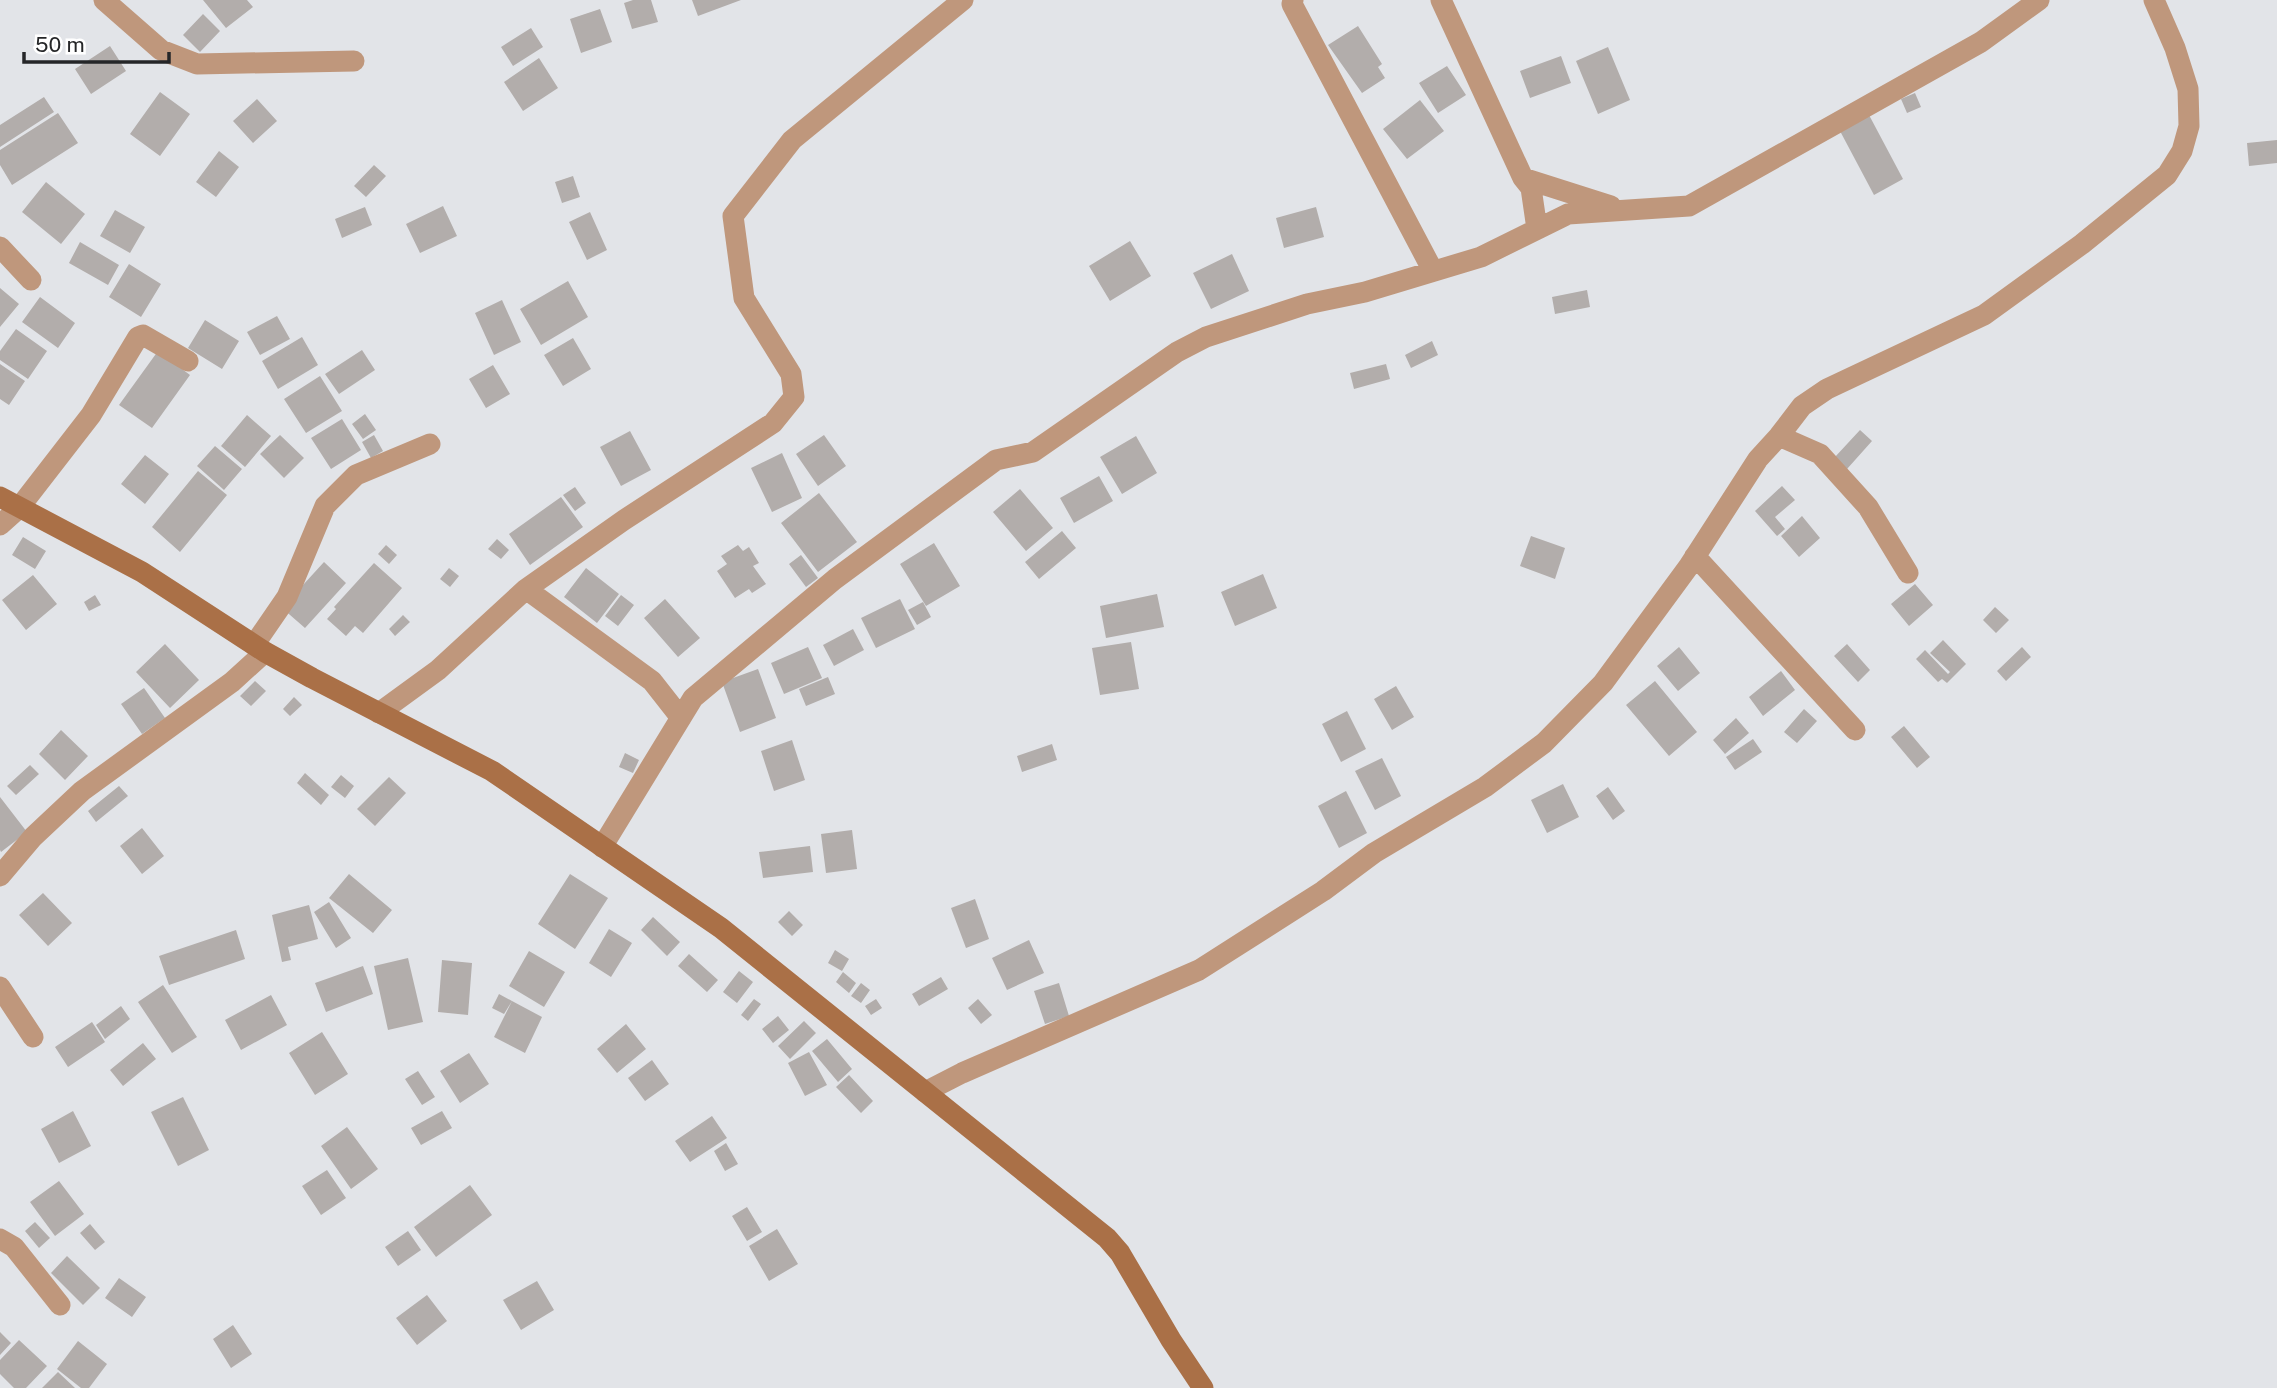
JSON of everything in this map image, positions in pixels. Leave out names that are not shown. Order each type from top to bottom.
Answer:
[{"type":"street","points":[[104,0],[162,50],[197,64],[354,61]]},
{"type":"street","points":[[379,713],[438,670],[526,589],[624,520],[773,422],[794,397],[791,374],[744,298],[733,216],[792,140],[963,0]]},
{"type":"street","points":[[1293,0],[1433,271]]},
{"type":"street","points":[[1441,0],[1523,178],[1531,188],[1538,229]]},
{"type":"street","points":[[602,847],[693,698],[856,563],[996,460],[1033,452],[1177,352],[1206,337],[1307,304],[1364,292],[1481,257],[1568,214],[1689,206],[1981,42],[2039,0]]},
{"type":"street","points":[[925,1091],[1199,970],[1323,891],[1374,853],[1485,787],[1544,743],[1603,683],[1695,556],[1758,458],[1780,436],[1801,406],[1827,388],[1984,315],[2092,236],[2167,175],[2182,151],[2189,126],[2188,89],[2175,48],[2154,0]]},
{"type":"street","points":[[1523,178],[1624,210]]},
{"type":"street","points":[[0,247],[31,281]]},
{"type":"street","points":[[0,525],[19,508],[91,415],[138,337],[143,335],[188,361]]},
{"type":"street","points":[[1780,436],[1820,454],[1868,507],[1908,573]]},
{"type":"street","points":[[0,876],[33,837],[82,791],[232,682],[260,649],[287,597],[325,506],[356,475],[430,444]]},
{"type":"street","points":[[0,497],[142,572],[260,649],[492,771],[721,928],[1108,1238],[1120,1253],[1171,1340],[1203,1388]]},
{"type":"street","points":[[1695,556],[1855,730]]},
{"type":"street","points":[[526,589],[652,681],[681,718]]},
{"type":"street","points":[[0,987],[33,1037]]},
{"type":"street","points":[[0,1239],[14,1247],[60,1305]]},
{"type":"building","points":[[203,0],[247,0],[253,7],[226,28]]},
{"type":"building","points":[[651,0],[658,22],[632,29],[624,3]]},
{"type":"building","points":[[692,0],[741,0],[698,16]]},
{"type":"building","points":[[600,9],[612,42],[581,53],[570,19]]},
{"type":"building","points":[[203,14],[220,31],[200,52],[183,35]]},
{"type":"building","points":[[1358,26],[1382,64],[1378,67],[1385,78],[1362,93],[1328,45]]},
{"type":"building","points":[[531,28],[543,47],[513,66],[501,47]]},
{"type":"building","points":[[110,46],[126,71],[91,94],[75,69]]},
{"type":"building","points":[[1608,47],[1630,100],[1598,114],[1576,61]]},
{"type":"building","points":[[1561,56],[1571,83],[1530,98],[1520,71]]},
{"type":"building","points":[[539,58],[558,88],[523,111],[504,82]]},
{"type":"building","points":[[1447,66],[1466,95],[1438,113],[1419,83]]},
{"type":"building","points":[[160,92],[190,114],[160,156],[130,134]]},
{"type":"building","points":[[1915,93],[1921,107],[1907,113],[1901,99]]},
{"type":"building","points":[[44,97],[54,112],[0,147],[0,125]]},
{"type":"building","points":[[257,99],[277,121],[253,143],[233,121]]},
{"type":"building","points":[[1420,100],[1444,131],[1407,159],[1383,129]]},
{"type":"building","points":[[58,113],[78,143],[12,185],[0,165],[0,150]]},
{"type":"building","points":[[1869,115],[1903,179],[1874,195],[1840,131]]},
{"type":"building","points":[[2277,140],[2277,163],[2249,166],[2247,143]]},
{"type":"building","points":[[219,151],[239,167],[216,197],[196,182]]},
{"type":"building","points":[[374,165],[386,176],[366,197],[354,186]]},
{"type":"building","points":[[573,176],[580,197],[562,203],[555,182]]},
{"type":"building","points":[[46,182],[85,214],[61,244],[22,212]]},
{"type":"building","points":[[443,206],[457,236],[420,253],[406,224]]},
{"type":"building","points":[[365,207],[372,225],[342,238],[335,219]]},
{"type":"building","points":[[1316,207],[1324,237],[1284,248],[1276,218]]},
{"type":"building","points":[[115,210],[145,227],[130,253],[100,236]]},
{"type":"building","points":[[590,212],[607,250],[587,260],[569,222]]},
{"type":"building","points":[[1130,241],[1151,276],[1110,301],[1089,266]]},
{"type":"building","points":[[80,242],[119,265],[108,285],[69,263]]},
{"type":"building","points":[[1232,254],[1249,291],[1211,309],[1193,273]]},
{"type":"building","points":[[129,264],[161,284],[141,317],[109,297]]},
{"type":"building","points":[[568,281],[588,317],[541,345],[520,309]]},
{"type":"building","points":[[0,288],[19,304],[0,327]]},
{"type":"building","points":[[1587,290],[1590,307],[1555,314],[1552,297]]},
{"type":"building","points":[[40,297],[75,323],[58,348],[22,322]]},
{"type":"building","points":[[502,300],[521,342],[494,355],[475,313]]},
{"type":"building","points":[[277,316],[290,339],[260,355],[247,332]]},
{"type":"building","points":[[205,320],[239,341],[222,369],[188,348]]},
{"type":"building","points":[[16,329],[47,351],[28,379],[0,360],[0,351]]},
{"type":"building","points":[[302,337],[318,365],[278,389],[262,361]]},
{"type":"building","points":[[573,338],[591,369],[563,386],[544,355]]},
{"type":"building","points":[[1432,341],[1438,355],[1411,368],[1405,355]]},
{"type":"building","points":[[362,350],[375,370],[339,394],[325,374]]},
{"type":"building","points":[[158,351],[190,375],[152,428],[119,405]]},
{"type":"building","points":[[0,364],[25,381],[9,405],[0,399]]},
{"type":"building","points":[[1386,364],[1390,379],[1354,389],[1350,373]]},
{"type":"building","points":[[493,365],[510,394],[486,408],[469,379]]},
{"type":"building","points":[[320,376],[342,411],[306,433],[284,399]]},
{"type":"building","points":[[365,414],[376,430],[363,439],[352,424]]},
{"type":"building","points":[[247,415],[271,436],[245,467],[221,446]]},
{"type":"building","points":[[342,419],[361,450],[331,469],[311,438]]},
{"type":"building","points":[[1860,430],[1872,441],[1847,469],[1835,457]]},
{"type":"building","points":[[630,431],[651,470],[621,486],[600,447]]},
{"type":"building","points":[[280,435],[304,458],[284,478],[260,454]]},
{"type":"building","points":[[374,435],[383,451],[371,458],[362,442]]},
{"type":"building","points":[[824,435],[846,466],[818,486],[796,454]]},
{"type":"building","points":[[1136,436],[1157,473],[1122,494],[1100,457]]},
{"type":"building","points":[[215,446],[242,469],[224,490],[197,466]]},
{"type":"building","points":[[782,453],[802,498],[772,512],[751,468]]},
{"type":"building","points":[[145,455],[169,474],[145,504],[121,484]]},
{"type":"building","points":[[198,471],[227,495],[180,552],[152,527]]},
{"type":"building","points":[[1099,476],[1113,501],[1074,523],[1060,498]]},
{"type":"building","points":[[1782,486],[1795,500],[1775,517],[1785,529],[1777,536],[1755,511]]},
{"type":"building","points":[[575,487],[586,503],[575,511],[563,495]]},
{"type":"building","points":[[1020,489],[1053,528],[1026,551],[993,512]]},
{"type":"building","points":[[819,493],[857,542],[818,572],[781,523]]},
{"type":"building","points":[[561,497],[583,527],[530,565],[509,534]]},
{"type":"building","points":[[1802,516],[1820,538],[1799,557],[1781,536]]},
{"type":"building","points":[[1062,531],[1076,548],[1039,579],[1025,562]]},
{"type":"building","points":[[1531,536],[1565,548],[1555,579],[1520,566]]},
{"type":"building","points":[[23,537],[46,551],[35,569],[12,555]]},
{"type":"building","points":[[497,539],[509,550],[501,559],[488,549]]},
{"type":"building","points":[[934,543],[960,586],[926,606],[900,564]]},
{"type":"building","points":[[386,545],[397,555],[389,564],[378,554]]},
{"type":"building","points":[[738,545],[743,551],[749,547],[759,563],[753,566],[766,584],[752,593],[749,589],[735,598],[717,571],[727,564],[721,556]]},
{"type":"building","points":[[801,555],[818,578],[806,587],[789,564]]},
{"type":"building","points":[[324,562],[346,583],[305,628],[282,608]]},
{"type":"building","points":[[374,563],[402,588],[363,633],[355,626],[346,636],[327,619],[336,609],[334,607]]},
{"type":"building","points":[[449,568],[459,576],[450,587],[440,579]]},
{"type":"building","points":[[586,568],[619,594],[597,623],[564,597]]},
{"type":"building","points":[[1263,574],[1277,608],[1235,626],[1221,592]]},
{"type":"building","points":[[33,575],[57,604],[26,630],[2,600]]},
{"type":"building","points":[[1915,584],[1933,605],[1909,626],[1891,604]]},
{"type":"building","points":[[1157,594],[1164,627],[1106,638],[1100,606]]},
{"type":"building","points":[[95,595],[101,605],[89,611],[84,602]]},
{"type":"building","points":[[621,595],[634,605],[618,626],[605,616]]},
{"type":"building","points":[[665,599],[700,638],[678,657],[644,618]]},
{"type":"building","points":[[900,599],[915,629],[876,648],[861,618]]},
{"type":"building","points":[[923,602],[931,617],[917,625],[908,610]]},
{"type":"building","points":[[1995,607],[2009,620],[1996,633],[1983,620]]},
{"type":"building","points":[[403,615],[410,622],[395,636],[389,629]]},
{"type":"building","points":[[853,629],[864,650],[834,666],[823,645]]},
{"type":"building","points":[[1943,640],[1966,664],[1947,683],[1942,679],[1938,682],[1916,659],[1925,650],[1948,674],[1950,672],[1930,653]]},
{"type":"building","points":[[1131,642],[1139,689],[1100,695],[1092,648]]},
{"type":"building","points":[[165,644],[199,680],[170,708],[136,672]]},
{"type":"building","points":[[1847,644],[1870,670],[1858,682],[1834,656]]},
{"type":"building","points":[[808,647],[822,678],[784,694],[771,663]]},
{"type":"building","points":[[1679,647],[1700,673],[1678,691],[1657,666]]},
{"type":"building","points":[[2022,647],[2031,657],[2006,681],[1997,671]]},
{"type":"building","points":[[758,669],[776,718],[740,732],[722,682]]},
{"type":"building","points":[[1781,671],[1795,690],[1763,716],[1749,697]]},
{"type":"building","points":[[828,677],[835,694],[806,706],[799,689]]},
{"type":"building","points":[[255,681],[266,691],[251,706],[240,696]]},
{"type":"building","points":[[1655,681],[1697,732],[1669,756],[1626,705]]},
{"type":"building","points":[[1396,686],[1414,717],[1392,730],[1374,699]]},
{"type":"building","points":[[144,688],[165,718],[142,734],[121,704]]},
{"type":"building","points":[[294,697],[302,705],[290,716],[283,709]]},
{"type":"building","points":[[1804,709],[1817,721],[1797,743],[1784,732]]},
{"type":"building","points":[[1347,711],[1366,749],[1341,762],[1322,724]]},
{"type":"building","points":[[1736,718],[1749,733],[1725,754],[1713,740]]},
{"type":"building","points":[[1904,726],[1930,757],[1917,768],[1891,737]]},
{"type":"building","points":[[61,730],[88,756],[65,780],[39,754]]},
{"type":"building","points":[[1753,739],[1762,752],[1735,770],[1726,757]]},
{"type":"building","points":[[792,740],[805,780],[774,791],[761,751]]},
{"type":"building","points":[[1052,744],[1057,760],[1022,772],[1017,756]]},
{"type":"building","points":[[625,753],[639,760],[633,773],[619,767]]},
{"type":"building","points":[[1382,758],[1401,796],[1375,810],[1355,771]]},
{"type":"building","points":[[30,765],[39,774],[16,795],[7,786]]},
{"type":"building","points":[[305,773],[329,795],[321,805],[297,783]]},
{"type":"building","points":[[341,775],[354,786],[345,798],[331,787]]},
{"type":"building","points":[[389,777],[406,793],[375,826],[357,809]]},
{"type":"building","points":[[1563,784],[1579,817],[1547,833],[1531,800]]},
{"type":"building","points":[[119,786],[128,796],[96,822],[88,811]]},
{"type":"building","points":[[1608,787],[1625,811],[1613,820],[1596,796]]},
{"type":"building","points":[[1346,791],[1367,833],[1339,848],[1318,806]]},
{"type":"building","points":[[0,797],[27,832],[1,852],[0,850]]},
{"type":"building","points":[[142,828],[164,856],[142,874],[120,846]]},
{"type":"building","points":[[852,830],[857,869],[826,873],[821,834]]},
{"type":"building","points":[[810,846],[813,872],[763,878],[759,852]]},
{"type":"building","points":[[349,874],[392,910],[373,933],[329,898]]},
{"type":"building","points":[[570,874],[608,898],[575,949],[538,924]]},
{"type":"building","points":[[43,893],[72,923],[48,946],[19,915]]},
{"type":"building","points":[[975,899],[989,939],[966,948],[951,908]]},
{"type":"building","points":[[329,902],[351,938],[336,948],[314,912]]},
{"type":"building","points":[[309,905],[318,939],[288,947],[291,960],[282,962],[272,915]]},
{"type":"building","points":[[789,911],[803,925],[792,936],[778,922]]},
{"type":"building","points":[[653,917],[680,942],[667,956],[641,930]]},
{"type":"building","points":[[609,929],[632,943],[611,977],[589,963]]},
{"type":"building","points":[[236,930],[245,959],[169,985],[159,956]]},
{"type":"building","points":[[1029,940],[1044,973],[1007,990],[992,958]]},
{"type":"building","points":[[835,950],[849,959],[842,971],[828,963]]},
{"type":"building","points":[[529,951],[565,972],[544,1007],[509,986]]},
{"type":"building","points":[[689,954],[718,980],[707,992],[678,966]]},
{"type":"building","points":[[408,958],[423,1022],[388,1030],[374,966]]},
{"type":"building","points":[[442,960],[472,963],[468,1015],[438,1012]]},
{"type":"building","points":[[363,966],[373,994],[326,1012],[315,983]]},
{"type":"building","points":[[739,971],[753,982],[737,1003],[723,992]]},
{"type":"building","points":[[843,972],[856,983],[849,993],[836,982]]},
{"type":"building","points":[[941,977],[948,989],[919,1006],[912,994]]},
{"type":"building","points":[[861,983],[870,990],[861,1003],[851,996]]},
{"type":"building","points":[[1059,983],[1069,1016],[1045,1024],[1034,991]]},
{"type":"building","points":[[163,985],[197,1037],[172,1053],[138,1002]]},
{"type":"building","points":[[499,994],[512,1001],[504,1014],[492,1008]]},
{"type":"building","points":[[271,995],[287,1025],[241,1050],[225,1020]]},
{"type":"building","points":[[754,999],[761,1004],[748,1021],[741,1015]]},
{"type":"building","points":[[876,999],[882,1008],[871,1015],[865,1006]]},
{"type":"building","points":[[978,999],[992,1015],[981,1024],[968,1008]]},
{"type":"building","points":[[512,1001],[542,1017],[525,1053],[494,1037]]},
{"type":"building","points":[[121,1006],[130,1019],[105,1039],[96,1025]]},
{"type":"building","points":[[778,1016],[789,1030],[773,1043],[762,1029]]},
{"type":"building","points":[[804,1021],[816,1033],[790,1059],[778,1046]]},
{"type":"building","points":[[92,1022],[105,1042],[68,1067],[55,1047]]},
{"type":"building","points":[[626,1024],[646,1049],[617,1073],[597,1049]]},
{"type":"building","points":[[322,1032],[348,1074],[315,1095],[289,1053]]},
{"type":"building","points":[[827,1039],[852,1069],[838,1082],[812,1051]]},
{"type":"building","points":[[143,1043],[156,1059],[123,1086],[110,1070]]},
{"type":"building","points":[[809,1052],[827,1085],[805,1096],[788,1063]]},
{"type":"building","points":[[469,1053],[489,1084],[460,1103],[440,1071]]},
{"type":"building","points":[[652,1060],[669,1084],[645,1101],[628,1078]]},
{"type":"building","points":[[418,1071],[435,1097],[422,1105],[405,1079]]},
{"type":"building","points":[[849,1075],[873,1101],[861,1113],[836,1087]]},
{"type":"building","points":[[183,1097],[209,1150],[178,1166],[151,1112]]},
{"type":"building","points":[[73,1111],[91,1146],[59,1163],[41,1129]]},
{"type":"building","points":[[442,1111],[452,1128],[421,1145],[411,1128]]},
{"type":"building","points":[[712,1116],[727,1138],[690,1162],[675,1141]]},
{"type":"building","points":[[347,1127],[378,1169],[351,1189],[321,1146]]},
{"type":"building","points":[[726,1143],[738,1164],[725,1171],[714,1151]]},
{"type":"building","points":[[327,1170],[346,1198],[321,1215],[302,1186]]},
{"type":"building","points":[[59,1181],[84,1214],[55,1236],[30,1202]]},
{"type":"building","points":[[470,1185],[492,1215],[436,1257],[414,1227]]},
{"type":"building","points":[[747,1207],[762,1232],[747,1241],[732,1216]]},
{"type":"building","points":[[35,1222],[50,1238],[39,1248],[25,1231]]},
{"type":"building","points":[[90,1224],[105,1242],[95,1250],[80,1233]]},
{"type":"building","points":[[777,1229],[798,1264],[769,1281],[749,1246]]},
{"type":"building","points":[[408,1231],[421,1250],[398,1266],[385,1247]]},
{"type":"building","points":[[67,1256],[100,1288],[83,1305],[51,1273]]},
{"type":"building","points":[[119,1278],[146,1297],[132,1317],[105,1298]]},
{"type":"building","points":[[537,1281],[554,1310],[521,1330],[503,1300]]},
{"type":"building","points":[[427,1295],[447,1321],[417,1345],[396,1318]]},
{"type":"building","points":[[233,1325],[252,1354],[231,1368],[213,1339]]},
{"type":"building","points":[[0,1332],[11,1343],[0,1355]]},
{"type":"building","points":[[19,1340],[47,1366],[26,1388],[14,1388],[0,1374],[0,1360]]},
{"type":"building","points":[[78,1341],[107,1364],[89,1388],[81,1388],[57,1369]]},
{"type":"building","points":[[58,1372],[75,1388],[42,1388]]}]
